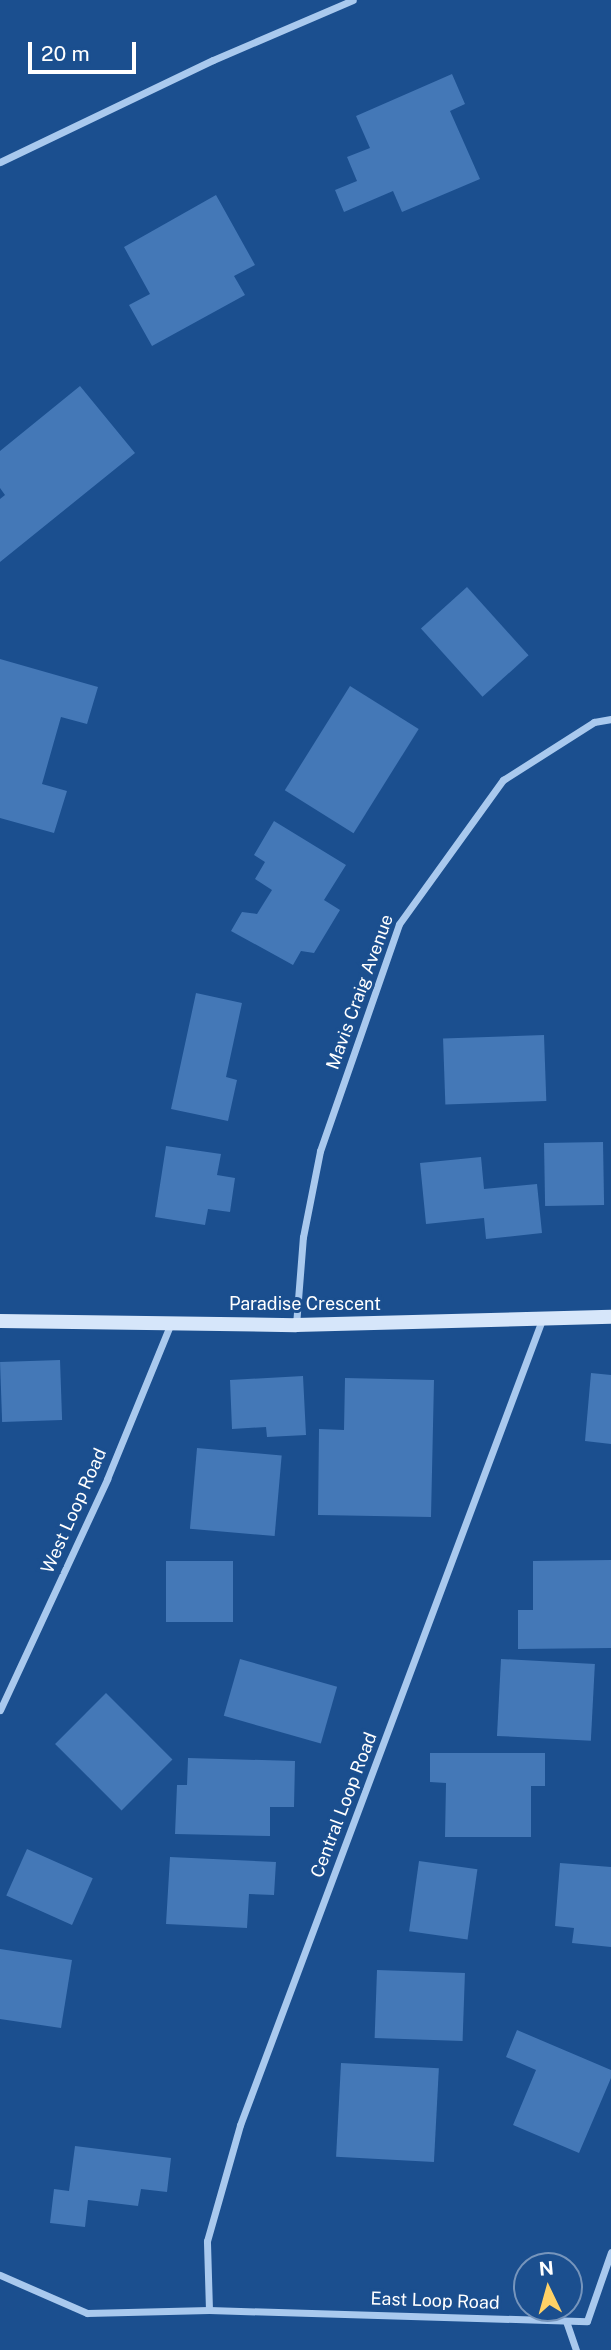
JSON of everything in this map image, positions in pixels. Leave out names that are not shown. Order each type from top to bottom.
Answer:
[{"type":"street","points":[[0,162],[213,60],[353,0]]},
{"type":"street","name":"Mavis Craig Avenue","points":[[296,1325],[303,1237],[320,1151],[399,924],[503,780],[594,722],[611,719]]},
{"type":"street","name":"Paradise Crescent","points":[[0,1321],[296,1325],[611,1317]]},
{"type":"street","name":"Central Loop Road","points":[[209,2310],[207,2241],[240,2125],[542,1319]]},
{"type":"street","name":"West Loop Road","points":[[0,1710],[107,1479],[171,1323]]},
{"type":"street","name":"East Loop Road","points":[[583,2321],[587,2321],[611,2252]]},
{"type":"street","points":[[0,2275],[87,2312],[209,2310]]},
{"type":"street","name":"East Loop Road","points":[[209,2310],[513,2319]]},
{"type":"street","points":[[566,2322],[576,2350]]},
{"type":"building","points":[[452,74],[465,104],[450,111],[480,179],[402,212],[393,191],[344,212],[335,190],[357,181],[347,157],[370,148],[356,116]]},
{"type":"building","points":[[216,195],[255,265],[234,276],[245,295],[152,346],[129,305],[150,294],[124,247]]},
{"type":"building","points":[[80,386],[135,453],[0,562],[0,499],[5,495],[0,488],[0,451]]},
{"type":"building","points":[[467,587],[529,655],[482,697],[421,628]]},
{"type":"building","points":[[0,659],[98,687],[87,724],[61,717],[42,784],[67,791],[54,833],[0,818]]},
{"type":"building","points":[[350,686],[419,729],[354,833],[285,790]]},
{"type":"building","points":[[274,821],[346,865],[324,900],[340,910],[314,953],[301,951],[293,965],[231,931],[242,912],[257,914],[272,890],[255,879],[265,862],[254,855]]},
{"type":"building","points":[[196,993],[242,1003],[226,1077],[237,1080],[228,1121],[171,1109]]},
{"type":"building","points":[[544,1035],[546,1101],[445,1104],[443,1039]]},
{"type":"building","points":[[603,1142],[604,1205],[545,1206],[544,1143]]},
{"type":"building","points":[[166,1146],[221,1154],[217,1175],[235,1178],[230,1212],[208,1209],[205,1225],[155,1217]]},
{"type":"building","points":[[481,1157],[484,1189],[537,1184],[542,1233],[486,1239],[484,1218],[426,1224],[420,1163]]},
{"type":"building","points":[[60,1360],[62,1420],[2,1422],[0,1362]]},
{"type":"building","points":[[591,1373],[611,1375],[611,1444],[585,1441]]},
{"type":"building","points":[[303,1376],[306,1435],[267,1437],[266,1427],[232,1429],[230,1380]]},
{"type":"building","points":[[345,1378],[434,1380],[431,1517],[318,1515],[319,1429],[344,1430]]},
{"type":"building","points":[[197,1448],[282,1455],[275,1536],[190,1529]]},
{"type":"building","points":[[611,1560],[611,1648],[518,1649],[518,1610],[533,1610],[533,1561]]},
{"type":"building","points":[[166,1561],[233,1561],[233,1622],[166,1622]]},
{"type":"building","points":[[240,1659],[337,1687],[321,1744],[224,1716]]},
{"type":"building","points":[[501,1659],[595,1664],[591,1741],[497,1736]]},
{"type":"building","points":[[106,1693],[172,1759],[122,1810],[55,1744]]},
{"type":"building","points":[[430,1753],[545,1753],[545,1786],[531,1786],[531,1837],[445,1837],[446,1783],[430,1782]]},
{"type":"building","points":[[188,1758],[295,1761],[294,1807],[270,1807],[270,1836],[175,1834],[177,1785],[187,1785]]},
{"type":"building","points":[[27,1849],[93,1878],[72,1925],[6,1896]]},
{"type":"building","points":[[170,1857],[276,1862],[274,1895],[249,1894],[247,1928],[166,1924]]},
{"type":"building","points":[[419,1861],[477,1869],[468,1940],[409,1931]]},
{"type":"building","points":[[560,1863],[611,1867],[611,1947],[572,1943],[574,1928],[555,1926]]},
{"type":"building","points":[[0,1949],[72,1960],[61,2028],[0,2019]]},
{"type":"building","points":[[377,1970],[465,1973],[463,2041],[375,2038]]},
{"type":"building","points":[[517,2030],[611,2070],[611,2078],[579,2153],[513,2125],[536,2070],[506,2057]]},
{"type":"building","points":[[341,2063],[439,2068],[434,2162],[336,2157]]},
{"type":"building","points":[[75,2146],[171,2158],[167,2192],[141,2189],[138,2206],[88,2200],[85,2227],[50,2223],[54,2189],[69,2191]]}]
